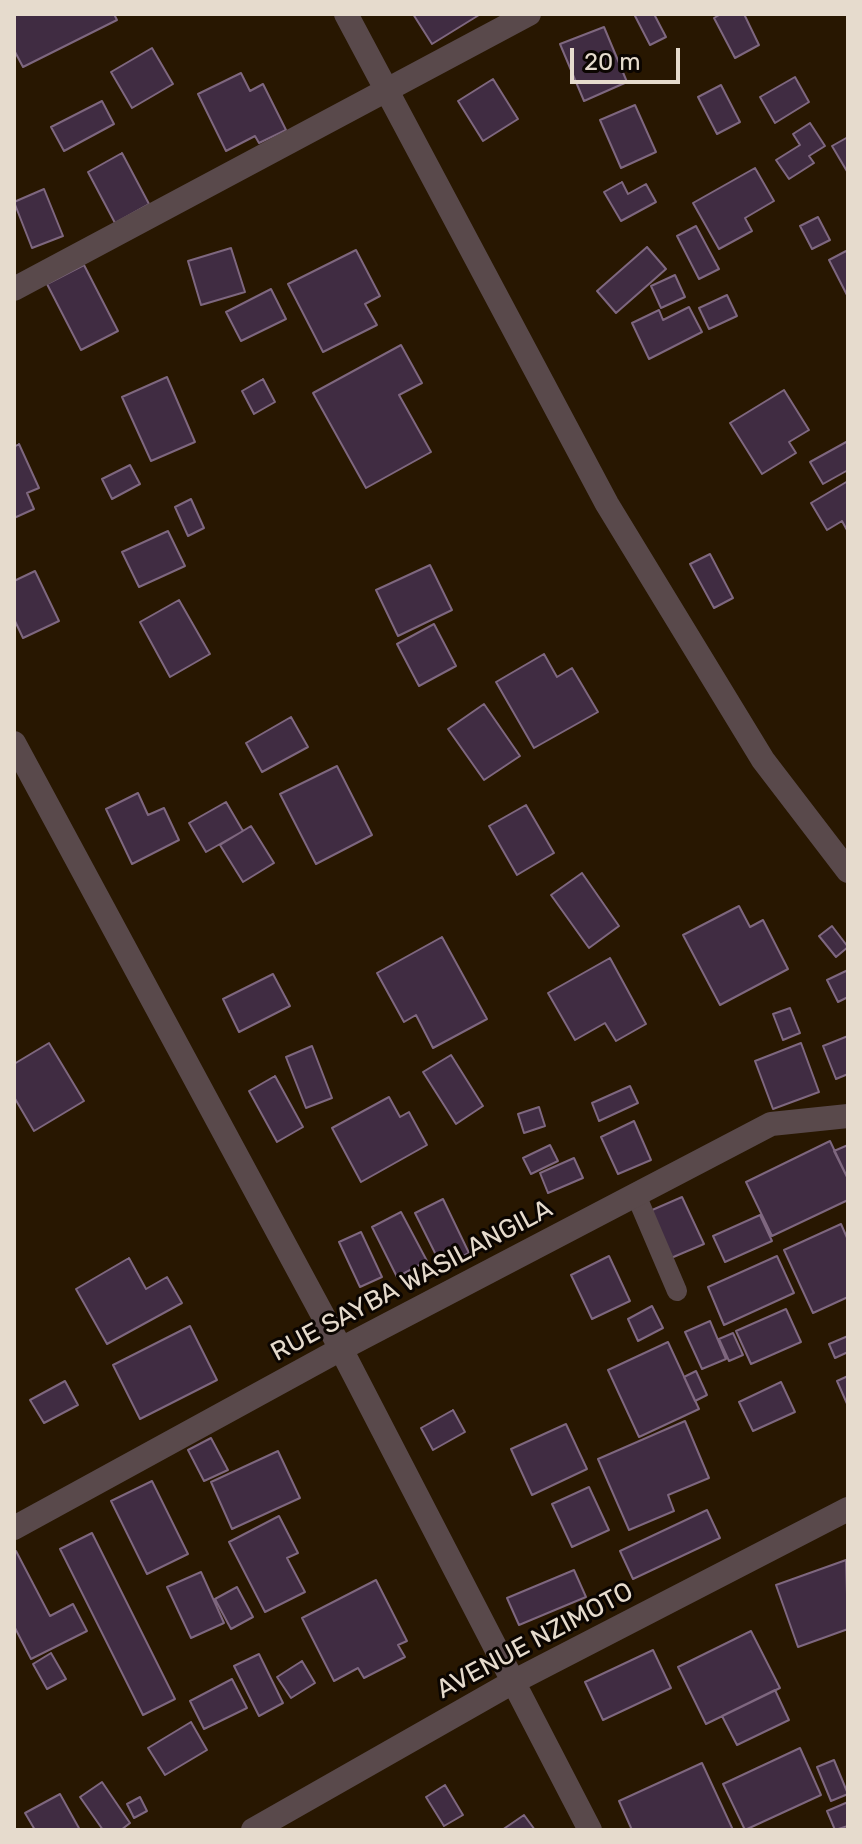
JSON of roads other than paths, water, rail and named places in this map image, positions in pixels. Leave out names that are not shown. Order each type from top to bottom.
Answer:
[{"type":"street","points":[[346,14],[607,504],[763,760],[848,871]]},
{"type":"street","points":[[14,289],[529,14]]},
{"type":"street","points":[[14,743],[341,1349],[590,1830]]},
{"type":"street","name":"RUE SAYBA WASILANGILA","points":[[14,1528],[341,1349],[771,1124],[848,1116]]},
{"type":"street","name":"AVENUE NZIMOTO","points":[[253,1830],[513,1682],[848,1509]]},
{"type":"lane","points":[[636,1195],[677,1291]]}]
